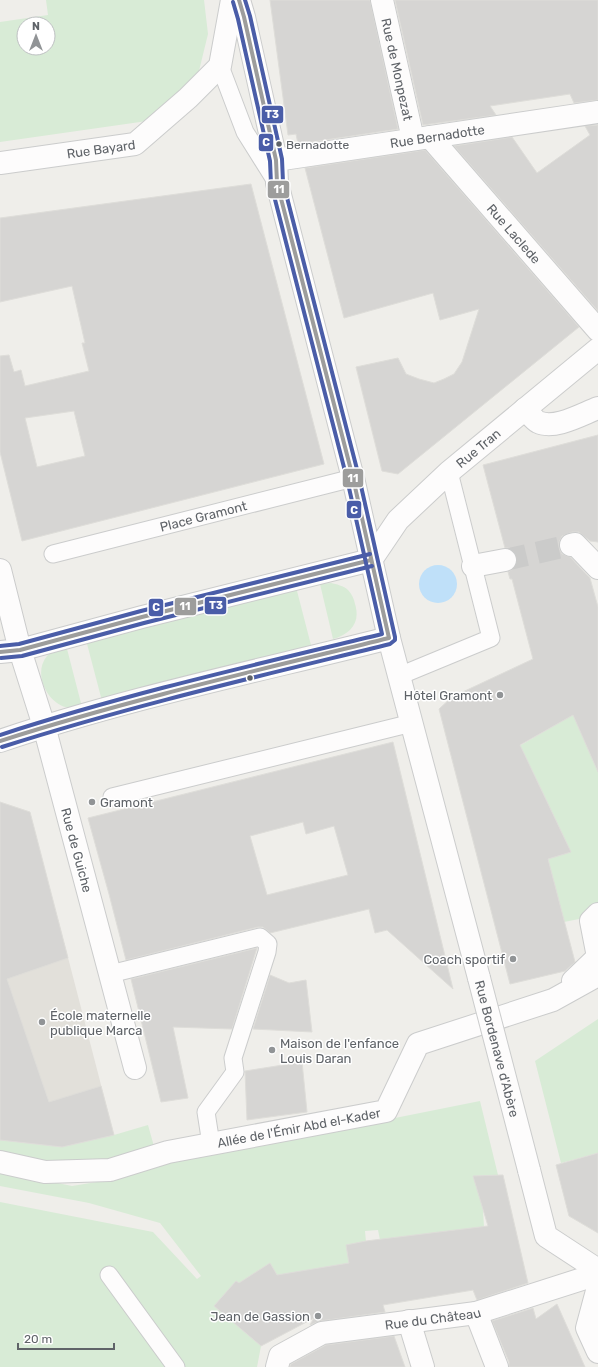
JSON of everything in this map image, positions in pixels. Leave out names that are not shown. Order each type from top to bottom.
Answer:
[{"type":"street","points":[[220,66],[232,0]]},
{"type":"street","points":[[0,740],[44,726],[139,700],[390,638],[353,478],[277,184],[276,160],[239,0]]},
{"type":"street","name":"Rue de Monpezat","points":[[382,0],[422,138]]},
{"type":"street","name":"Rue Bayard","points":[[0,163],[135,144],[188,98],[220,66]]},
{"type":"street","name":"Rue Bernadotte","points":[[276,160],[598,112]]},
{"type":"street","name":"Rue Laclede","points":[[422,138],[598,330]]},
{"type":"street","name":"Rue Tran","points":[[371,560],[398,520],[449,472],[598,350]]},
{"type":"street","points":[[525,409],[538,422],[553,424],[571,419],[598,408]]},
{"type":"street","points":[[571,544],[575,544],[598,568]]},
{"type":"street","points":[[10,651],[371,560]]},
{"type":"street","points":[[473,566],[505,560]]},
{"type":"street","points":[[0,570],[10,651],[44,726]]},
{"type":"street","name":"Rue Bordenave d'Abère","points":[[390,638],[546,1236],[598,1270]]},
{"type":"street","name":"Rue de Guiche","points":[[44,726],[135,1068]]},
{"type":"street","points":[[553,1000],[598,957],[591,921],[598,914]]},
{"type":"street","points":[[553,1000],[598,975]]},
{"type":"street","name":"Allée de l'Émir Abd el-Kader","points":[[0,1162],[45,1172],[110,1170],[168,1152],[386,1111],[418,1044],[553,1000]]},
{"type":"street","name":"Rue du Château","points":[[277,1367],[280,1356],[322,1332],[476,1313],[598,1274]]},
{"type":"street","points":[[598,1287],[587,1328],[598,1352]]},
{"type":"street","points":[[476,1313],[497,1367]]},
{"type":"street","points":[[409,1321],[423,1367]]},
{"type":"lane","points":[[220,66],[245,132],[277,184]]},
{"type":"lane","points":[[399,676],[491,638],[449,472]]},
{"type":"lane","name":"Place Gramont","points":[[53,554],[353,478]]},
{"type":"lane","points":[[112,797],[412,723]]},
{"type":"lane","points":[[110,974],[260,937],[268,944],[267,952],[233,1058],[234,1072],[206,1112],[211,1144]]},
{"type":"lane","points":[[109,1275],[176,1367]]},
{"type":"shaded area","name":"École maternelle publique Marca","points":[[58,919],[114,1135],[62,1147],[0,1140],[0,939]]},
{"type":"green space","points":[[46,0],[204,0],[208,34],[198,75],[147,121],[0,142],[0,22],[16,20],[16,56],[56,56],[56,16],[41,16],[48,15]]},
{"type":"green space","points":[[331,583],[342,586],[351,593],[356,611],[353,627],[339,637],[333,639],[320,584]]},
{"type":"green space","points":[[296,587],[312,649],[102,701],[86,640]]},
{"type":"green space","points":[[66,645],[82,707],[69,708],[61,706],[44,688],[41,671],[43,663],[49,654]]},
{"type":"green space","points":[[598,700],[598,908],[589,917],[564,922],[548,859],[570,852],[532,770],[516,748]]},
{"type":"green space","points":[[598,1019],[598,1153],[561,1163],[535,1061]]},
{"type":"green space","points":[[480,1101],[498,1175],[474,1176],[483,1210],[484,1227],[380,1240],[378,1230],[365,1231],[366,1242],[349,1263],[239,1283],[236,1281],[214,1306],[261,1346],[257,1367],[0,1367],[0,1202],[153,1232],[197,1279],[201,1276],[160,1223],[89,1203],[0,1186],[0,1171],[72,1186],[109,1180],[174,1159],[330,1131]]},
{"type":"green space","points":[[148,1125],[155,1150],[120,1160],[31,1162],[0,1155],[0,1140],[62,1147],[114,1135]]},
{"type":"water","points":[[434,565],[442,565],[452,570],[456,577],[456,591],[452,598],[442,603],[434,603],[424,598],[422,595],[419,588],[419,580],[424,570],[427,568]]},
{"type":"building","points":[[270,0],[370,0],[398,129],[298,144],[296,134],[288,135]]},
{"type":"building","points":[[395,0],[598,0],[598,100],[574,103],[570,94],[490,106],[496,115],[423,125]]},
{"type":"building","points":[[598,125],[598,311],[454,146],[512,137],[537,173],[590,135],[585,126]]},
{"type":"building","points":[[425,150],[579,327],[398,474],[382,471],[356,367],[398,358],[406,374],[434,383],[444,379],[454,374],[462,362],[479,309],[440,320],[433,293],[344,318],[305,168]]},
{"type":"building","points":[[251,184],[324,464],[22,541],[0,452],[0,356],[9,355],[14,372],[21,370],[25,386],[89,371],[82,343],[85,343],[72,286],[0,302],[0,218]],"holes":[[[74,411],[85,456],[37,467],[25,418]]]},
{"type":"building","points":[[598,435],[598,542],[590,541],[579,532],[572,532],[562,536],[559,542],[559,548],[562,554],[570,557],[590,578],[598,607],[598,772],[573,715],[520,745],[571,852],[548,859],[575,962],[565,971],[510,984],[439,709],[452,697],[533,659],[512,579],[510,579],[508,572],[517,564],[517,557],[510,548],[505,548],[483,465]]},
{"type":"building","points":[[393,742],[453,989],[387,930],[375,933],[369,909],[270,933],[263,927],[258,927],[126,960],[88,818]],"holes":[[[303,822],[306,834],[334,826],[348,875],[267,895],[250,836]]]},
{"type":"building","points":[[0,802],[30,812],[68,958],[7,979],[49,1102],[101,1086],[114,1135],[62,1147],[0,1140]]},
{"type":"building","points":[[257,948],[232,1029],[173,1027],[188,1098],[161,1102],[131,979]]},
{"type":"building","points":[[270,975],[289,983],[306,980],[312,1032],[253,1029]]},
{"type":"building","points":[[302,1062],[307,1112],[247,1120],[245,1071]]},
{"type":"building","points":[[598,1153],[598,1233],[569,1216],[556,1165]]},
{"type":"building","points":[[503,1175],[528,1283],[477,1300],[473,1290],[383,1305],[385,1312],[320,1321],[310,1325],[314,1318],[261,1346],[214,1306],[236,1281],[239,1283],[270,1263],[277,1275],[349,1263],[346,1245],[366,1241],[488,1226],[473,1176]]},
{"type":"building","points":[[557,1304],[585,1367],[509,1367],[509,1362],[492,1321],[533,1308],[536,1319]]},
{"type":"building","points":[[394,1336],[405,1367],[290,1367],[291,1364],[326,1345]]},
{"type":"tunnel","points":[[505,560],[571,545]]},
{"type":"transit line","name":"11","points":[[239,0],[276,160],[277,183],[353,478],[389,638]]},
{"type":"transit line","name":"T3","points":[[2,747],[98,718],[390,644],[395,640],[359,477],[283,182],[282,159],[250,16],[245,0]]},
{"type":"transit line","name":"C","points":[[0,735],[142,693],[382,634],[347,479],[271,184],[270,161],[233,2]]},
{"type":"transit line","name":"C","points":[[0,646],[19,644],[141,611],[370,554]]},
{"type":"transit line","name":"11","points":[[0,652],[20,650],[142,617],[371,560]]},
{"type":"transit line","name":"T3","points":[[1,658],[22,656],[144,623],[372,566]]},
{"type":"transit line","name":"11","points":[[0,741],[145,699],[389,638]]},
{"type":"place","name":"Bernadotte","points":[[279,144]]},
{"type":"place","name":"Hôtel Gramont","points":[[500,695]]},
{"type":"place","name":"Gramont","points":[[92,802]]},
{"type":"place","name":"Coach sportif","points":[[513,959]]},
{"type":"place","name":"École maternelle publique Marca","points":[[42,1022]]},
{"type":"place","name":"Maison de l'enfance Louis Daran","points":[[272,1050]]},
{"type":"place","name":"Jean de Gassion","points":[[318,1316]]}]
